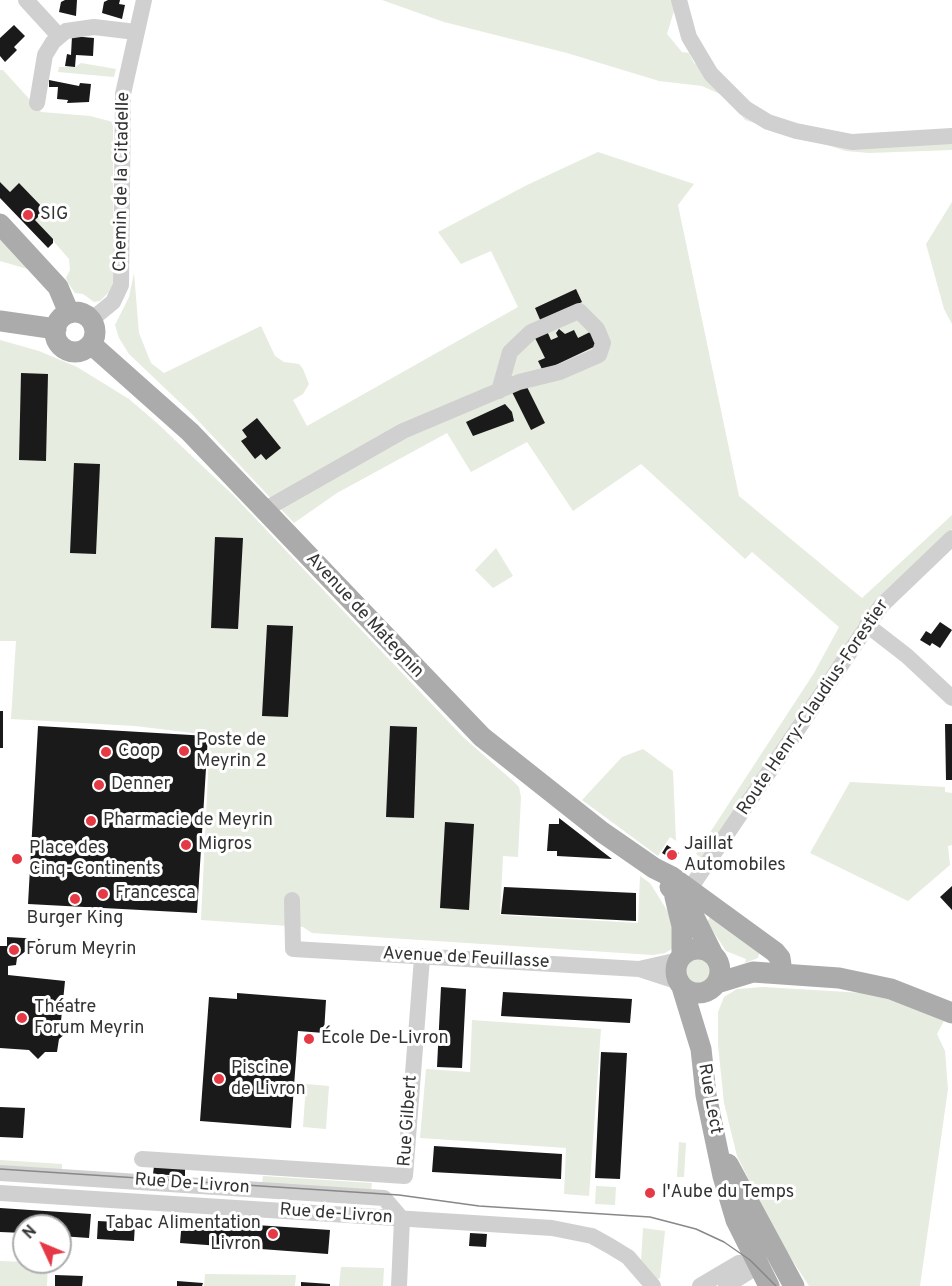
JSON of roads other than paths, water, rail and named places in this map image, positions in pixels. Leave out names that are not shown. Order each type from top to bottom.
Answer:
[{"type":"main road","points":[[0,224],[58,287],[62,321],[58,341],[66,349],[82,351],[91,344],[95,332],[91,320],[83,314],[62,321],[0,321]]},
{"type":"main road","name":"Avenue de Mategnin","points":[[91,344],[190,432],[441,698],[482,737],[564,804],[654,868],[682,891],[775,952],[780,958],[782,972]]},
{"type":"main road","points":[[682,891],[681,958],[676,971],[680,984],[698,993],[753,972],[782,972],[869,983],[913,996],[952,1013]]},
{"type":"main road","name":"Avenue de Mategnin","points":[[682,891],[714,955]]},
{"type":"main road","points":[[681,958],[694,949],[753,972]]},
{"type":"main road","points":[[714,955],[721,971],[715,985]]},
{"type":"main road","name":"Rue Lect","points":[[680,984],[701,1049]]},
{"type":"main road","name":"Rue Lect","points":[[715,985],[704,1013],[701,1049],[706,1095],[736,1220],[769,1286]]},
{"type":"main road","name":"Rue Lect","points":[[718,1148],[794,1286]]},
{"type":"main road","name":"Rue Lect","points":[[757,1260],[772,1272],[782,1286]]},
{"type":"street","points":[[26,0],[59,36]]},
{"type":"street","name":"Chemin de la Citadelle","points":[[91,320],[113,303],[122,285],[121,176],[125,116],[122,105],[144,0]]},
{"type":"street","points":[[679,0],[688,37],[711,74],[739,103],[768,122],[796,131],[852,142],[952,136]]},
{"type":"street","points":[[37,103],[45,55],[59,36],[78,27],[136,32]]},
{"type":"street","points":[[264,510],[386,440],[499,391],[560,372],[599,354],[603,343],[597,329],[579,311],[531,332],[510,352],[499,391]]},
{"type":"street","name":"Route Henry-Claudius-Forestier","points":[[682,891],[867,625],[905,580],[952,538]]},
{"type":"street","points":[[867,625],[907,656],[952,698]]},
{"type":"street","name":"Avenue de Feuillasse","points":[[292,900],[293,949],[639,969],[680,984]]},
{"type":"street","name":"Rue Gilbert","points":[[405,1176],[422,958]]},
{"type":"street","name":"Avenue de Feuillasse","points":[[639,969],[681,958]]},
{"type":"street","name":"Rue de-Livron","points":[[142,1159],[405,1176]]},
{"type":"street","name":"Rue De-Livron","points":[[0,1173],[384,1198],[402,1219]]},
{"type":"street","name":"Rue de-Livron","points":[[0,1193],[572,1231],[592,1236],[620,1252],[653,1286]]},
{"type":"street","points":[[399,1286],[402,1219]]},
{"type":"street","points":[[700,1286],[739,1263],[757,1260]]},
{"type":"street","points":[[726,1286],[749,1272],[757,1260]]},
{"type":"tram line","points":[[0,1169],[399,1195],[479,1206],[650,1217],[696,1229],[724,1242],[750,1260],[776,1286]]},
{"type":"place","name":"SIG","points":[[28,215]]},
{"type":"place","name":"Poste de Meyrin 2","points":[[184,751]]},
{"type":"place","name":"Coop","points":[[106,752]]},
{"type":"place","name":"Denner","points":[[99,785]]},
{"type":"place","name":"Pharmacie de Meyrin","points":[[91,821]]},
{"type":"place","name":"Migros","points":[[186,845]]},
{"type":"place","name":"Jaillat Automobiles","points":[[672,855]]},
{"type":"place","name":"Place des Cinq-Continents","points":[[17,859]]},
{"type":"place","name":"Francesca","points":[[103,894]]},
{"type":"place","name":"Burger King","points":[[75,899]]},
{"type":"place","name":"Forum Meyrin","points":[[14,950]]},
{"type":"place","name":"Théatre Forum Meyrin","points":[[22,1018]]},
{"type":"place","name":"École De-Livron","points":[[309,1039]]},
{"type":"place","name":"Piscine de Livron","points":[[219,1079]]},
{"type":"place","name":"l'Aube du Temps","points":[[650,1193]]},
{"type":"place","name":"Tabac Alimentation Livron","points":[[273,1234]]}]
